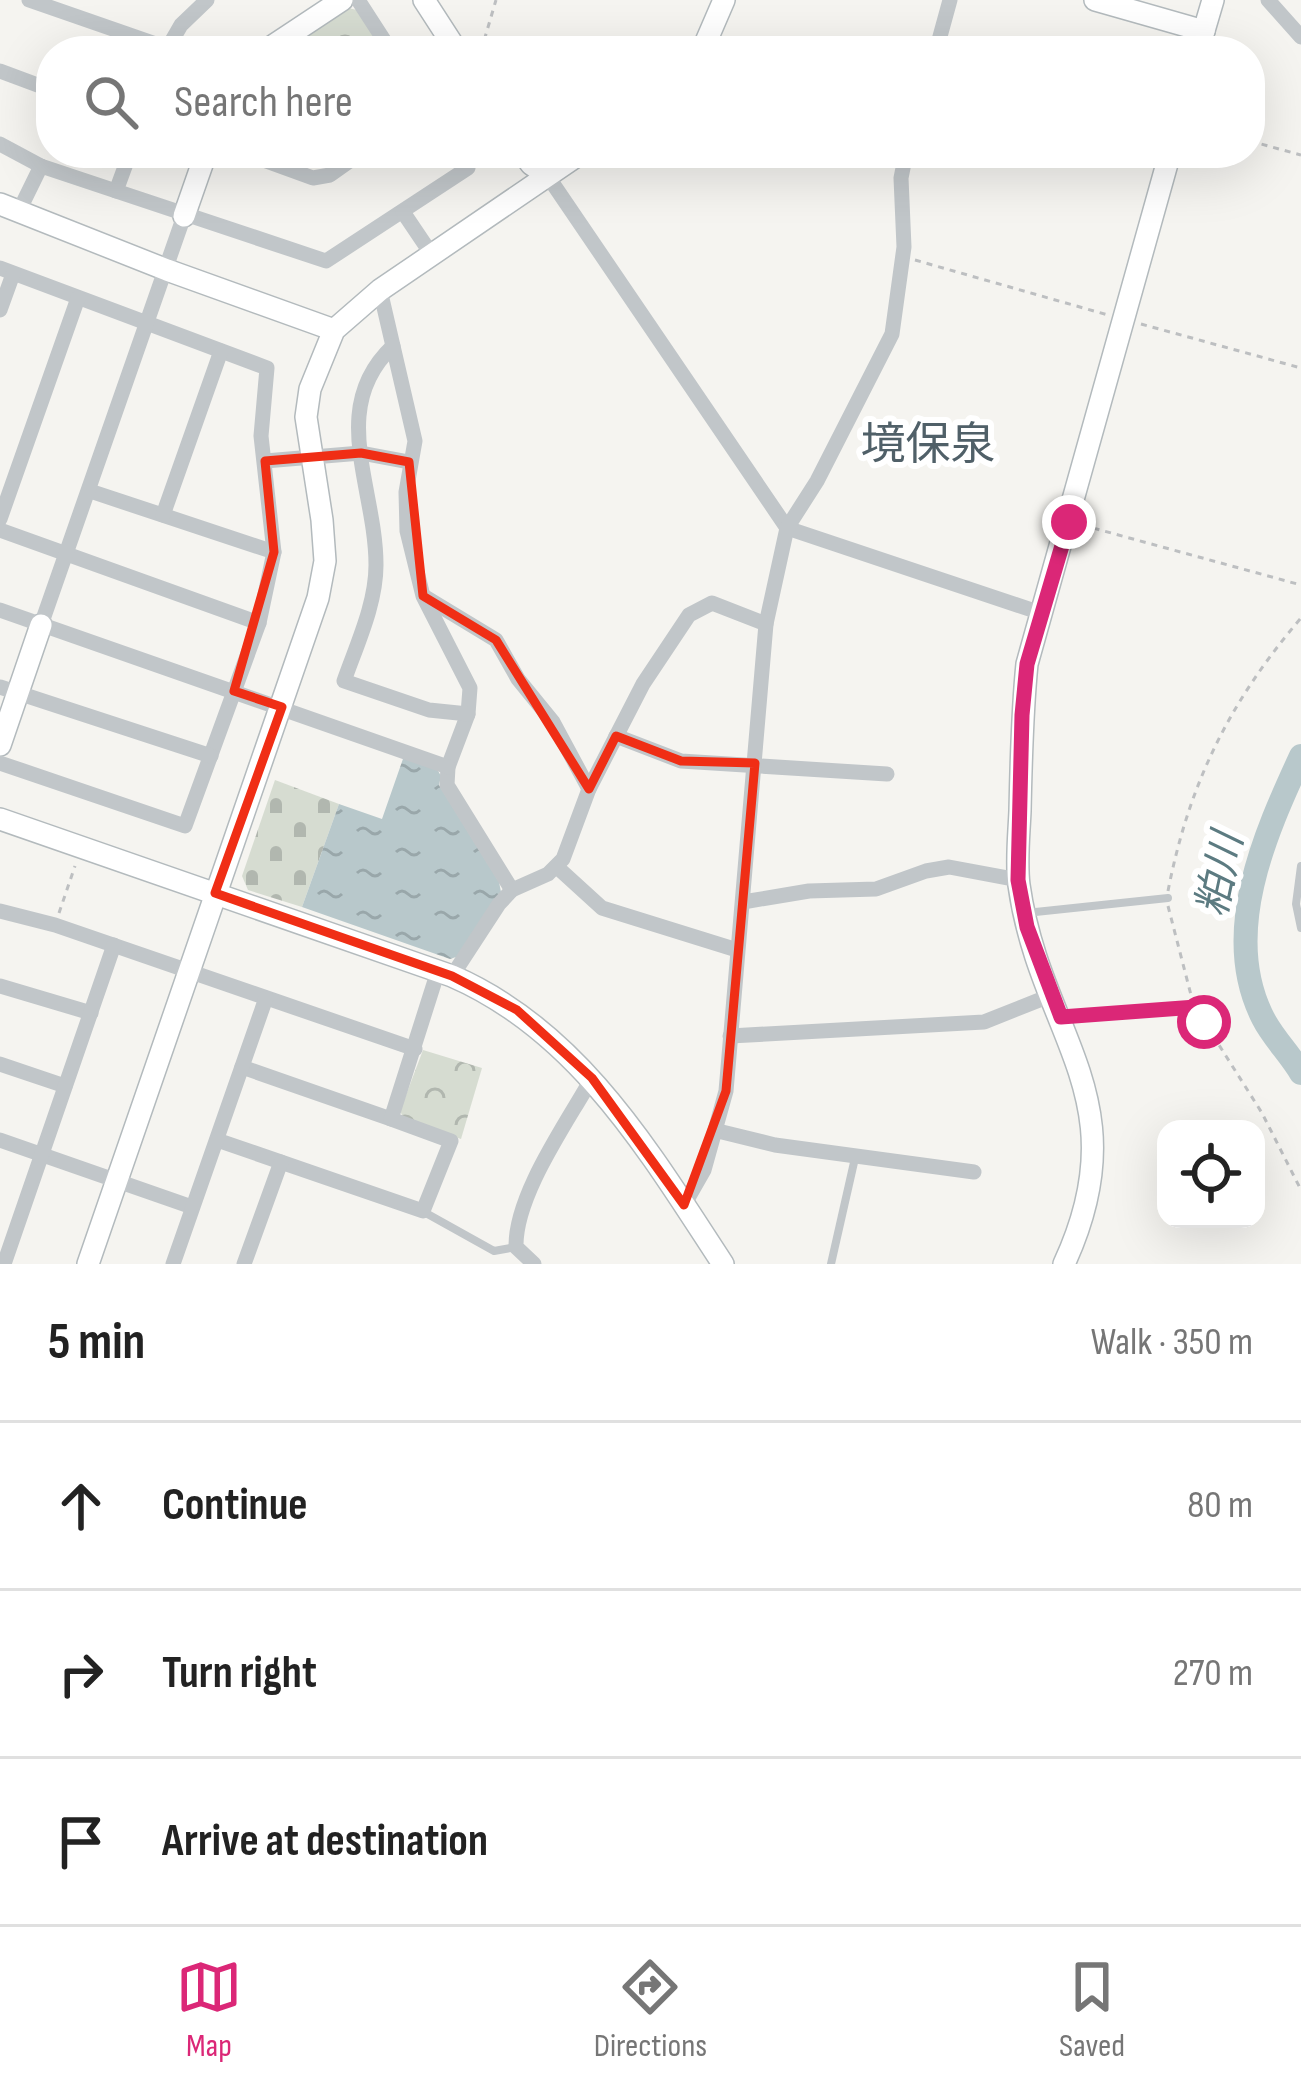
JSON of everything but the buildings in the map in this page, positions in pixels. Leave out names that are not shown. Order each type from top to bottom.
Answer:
[{"type":"street","points":[[28,0],[71,8],[137,36]]},
{"type":"street","points":[[177,36],[207,0]]},
{"type":"street","points":[[288,36],[342,0]]},
{"type":"street","points":[[358,0],[381,36]]},
{"type":"street","points":[[424,0],[447,36]]},
{"type":"street","points":[[708,36],[724,0]]},
{"type":"street","points":[[940,36],[950,0]]},
{"type":"street","points":[[1095,0],[1188,36]]},
{"type":"street","points":[[1202,36],[1213,0]]},
{"type":"street","points":[[1268,0],[1301,37]]},
{"type":"street","points":[[0,71],[36,84]]},
{"type":"street","points":[[0,144],[36,163]]},
{"type":"street","points":[[39,168],[9,208],[334,330]]},
{"type":"street","points":[[47,168],[326,261],[468,168]]},
{"type":"street","points":[[116,191],[124,168]]},
{"type":"street","points":[[0,745],[9,690],[41,625],[201,168]]},
{"type":"street","points":[[285,168],[313,178],[340,168]]},
{"type":"street","points":[[539,168],[787,528],[1044,614]]},
{"type":"street","points":[[88,1264],[318,598],[325,561],[306,417],[310,389],[334,330],[380,290],[558,168]]},
{"type":"street","points":[[684,1205],[718,1131],[726,1091],[766,624],[787,528],[817,481],[892,334],[903,259],[903,168]]},
{"type":"street","points":[[1064,1264],[1086,1208],[1096,1153],[1088,1099],[1024,913],[1018,880],[1022,715],[1027,664],[1166,168]]},
{"type":"street","points":[[403,212],[433,255]]},
{"type":"street","points":[[0,310],[6,271],[267,368],[261,436],[274,552],[259,623],[185,826],[0,763]]},
{"type":"street","points":[[380,290],[415,440],[409,462],[407,530],[423,596],[470,688],[468,714],[448,767],[447,785],[512,890]]},
{"type":"street","points":[[0,519],[78,298]]},
{"type":"street","points":[[394,346],[374,364],[360,392],[361,453],[376,566],[372,600],[344,681],[429,710],[468,714]]},
{"type":"street","points":[[163,515],[221,351]]},
{"type":"street","points":[[265,461],[361,453],[409,462]]},
{"type":"street","points":[[90,490],[274,552]]},
{"type":"street","points":[[0,530],[259,623]]},
{"type":"street","points":[[423,596],[496,640],[518,679],[553,722],[589,789]]},
{"type":"street","points":[[391,1119],[445,974],[512,890],[557,867],[589,789],[643,684],[689,615],[712,603],[766,624]]},
{"type":"street","points":[[0,610],[448,767]]},
{"type":"street","points":[[9,690],[211,756]]},
{"type":"street","points":[[616,736],[682,761],[887,774]]},
{"type":"street","points":[[0,819],[445,974],[517,1010],[592,1078],[723,1264]]},
{"type":"street","points":[[557,867],[602,908],[737,950]]},
{"type":"street","points":[[743,902],[809,891],[876,889],[949,867],[1018,880]]},
{"type":"street","points":[[0,911],[55,925],[415,1049]]},
{"type":"street","points":[[4,1264],[114,945]]},
{"type":"street","points":[[0,986],[91,1012]]},
{"type":"street","points":[[730,1036],[984,1022],[1052,995]]},
{"type":"street","points":[[172,1264],[266,998]]},
{"type":"street","points":[[0,1064],[65,1086]]},
{"type":"street","points":[[217,1140],[423,1211],[451,1141],[242,1067]]},
{"type":"street","points":[[550,1264],[533,1264],[516,1247],[519,1221],[592,1078]]},
{"type":"street","points":[[718,1131],[855,1158],[974,1172]]},
{"type":"street","points":[[0,1140],[192,1207]]},
{"type":"street","points":[[244,1264],[281,1162]]},
{"type":"street","points":[[0,1220],[17,1226]]},
{"type":"lane","points":[[1301,866],[1296,904],[1301,928]]},
{"type":"lane","points":[[1024,913],[1168,898]]},
{"type":"lane","points":[[1061,1017],[1196,1007]]},
{"type":"lane","points":[[831,1264],[855,1158]]},
{"type":"lane","points":[[423,1211],[494,1251],[516,1247]]},
{"type":"path","points":[[485,36],[496,0]]},
{"type":"path","points":[[1265,145],[1301,155]]},
{"type":"path","points":[[903,259],[1301,368]]},
{"type":"path","points":[[1069,522],[1301,585]]},
{"type":"path","points":[[1301,618],[1264,662],[1228,717],[1198,781],[1168,898],[1174,939],[1196,1007],[1262,1113],[1301,1190]]},
{"type":"path","points":[[55,925],[81,847]]},
{"type":"highlighted area","points":[[361,453],[409,462],[423,596],[496,640],[589,789],[616,736],[681,761],[755,763],[726,1091],[684,1205],[592,1078],[517,1010],[452,976],[215,893],[282,707],[234,691],[274,552],[265,461]]},
{"type":"green space","points":[[344,7],[357,10],[374,36],[301,36]]},
{"type":"green space","points":[[275,780],[339,804],[302,907],[248,890],[242,876]]},
{"type":"green space","points":[[423,1050],[482,1068],[461,1139],[404,1119],[400,1111]]},
{"type":"water","points":[[404,756],[437,769],[439,785],[499,882],[501,892],[459,956],[450,959],[302,907],[339,804],[382,819]]},
{"type":"waterway","name":"粕川","points":[[1301,756],[1252,885],[1246,953],[1263,1018],[1301,1073]]},
{"type":"district","name":"境保泉","points":[[928,445]]},
{"type":"route","points":[[1069,522],[1027,664],[1018,880],[1027,927],[1061,1017],[1196,1007],[1204,1022]]}]
